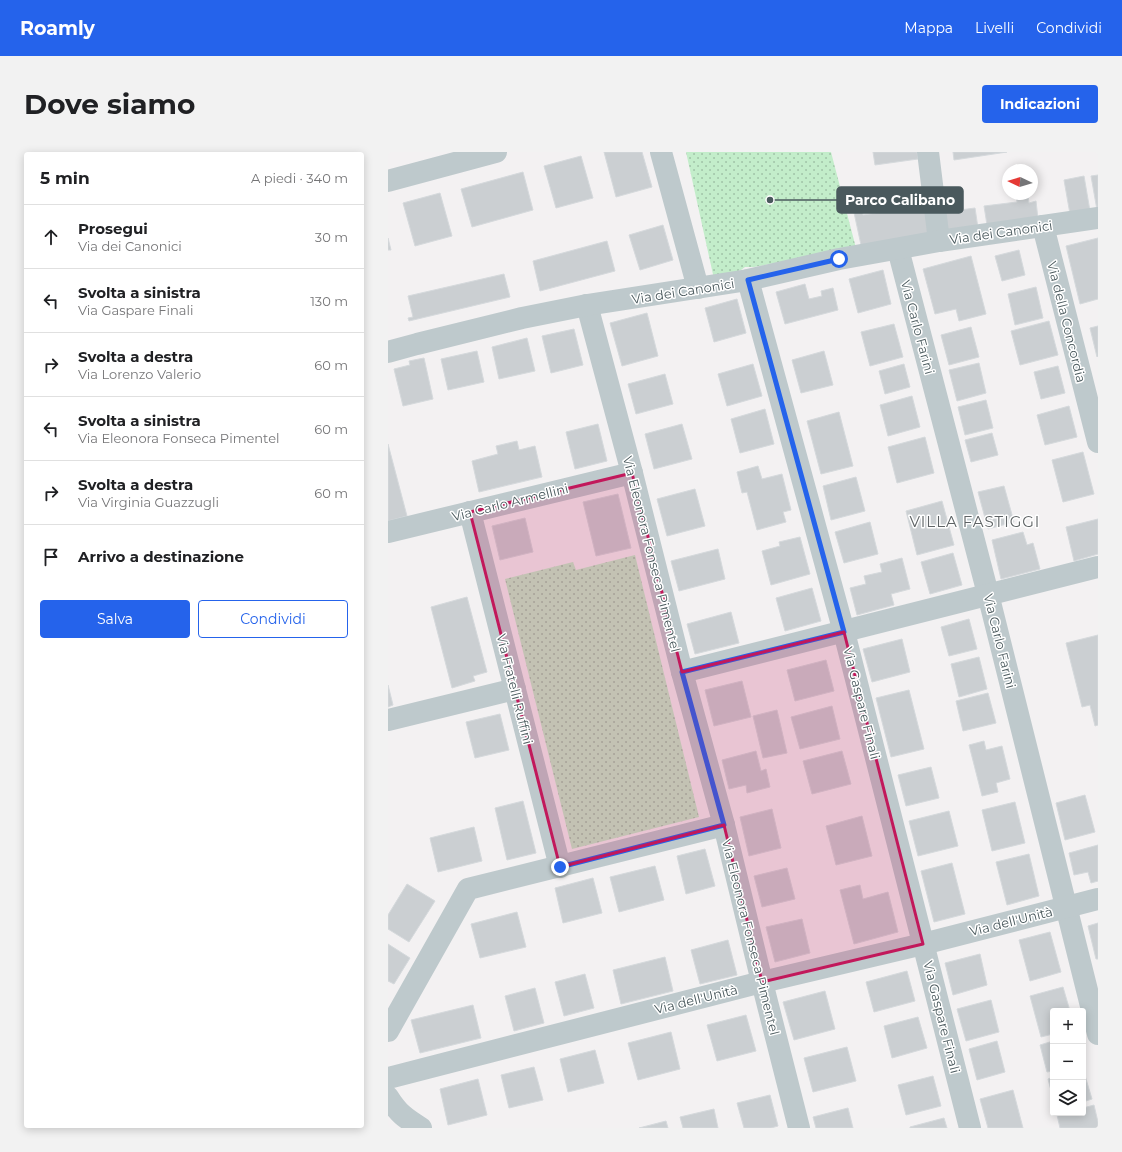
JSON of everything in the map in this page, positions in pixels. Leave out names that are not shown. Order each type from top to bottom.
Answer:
[{"type":"street","points":[[388,181],[496,152]]},
{"type":"street","points":[[661,152],[698,288]]},
{"type":"street","points":[[928,152],[939,241]]},
{"type":"street","name":"Via dei Canonici","points":[[388,352],[522,318],[587,305],[748,280],[839,259],[939,241],[1098,218]]},
{"type":"street","name":"Via della Concordia","points":[[1043,226],[1098,442]]},
{"type":"street","name":"Via Carlo Farini","points":[[898,249],[988,594],[1098,1034]]},
{"type":"street","name":"Via Gaspare Finali","points":[[748,280],[844,632],[970,1128]]},
{"type":"street","name":"Via Eleonora Fonseca Pimentel","points":[[587,305],[632,473],[682,672],[724,825],[798,1128]]},
{"type":"street","name":"Via Carlo Armellini","points":[[388,532],[632,473]]},
{"type":"street","name":"Via Fratelli Ruffini","points":[[470,512],[560,867]]},
{"type":"street","points":[[682,672],[1098,567]]},
{"type":"street","points":[[388,720],[515,689]]},
{"type":"street","points":[[388,1031],[468,889],[724,825]]},
{"type":"street","name":"Via dell'Unità","points":[[388,1078],[762,982],[923,944],[1098,899]]},
{"type":"street","points":[[388,1097],[395,1108],[404,1117],[421,1128]]},
{"type":"highlighted area","points":[[632,473],[682,672],[844,632],[923,944],[762,982],[724,825],[560,867],[470,512]]},
{"type":"green space","points":[[686,152],[831,152],[856,248],[754,267],[745,267],[741,270],[714,279]]},
{"type":"green space","points":[[635,555],[699,817],[572,849],[505,579],[573,562],[576,570]]},
{"type":"building","points":[[604,152],[642,152],[652,187],[616,197]]},
{"type":"building","points":[[873,152],[917,152],[918,159],[875,165]]},
{"type":"building","points":[[953,152],[1007,152],[954,160]]},
{"type":"building","points":[[581,156],[593,198],[556,208],[544,166]]},
{"type":"building","points":[[523,172],[533,210],[472,227],[461,189]]},
{"type":"building","points":[[1098,175],[1098,210],[1097,210],[1091,176]]},
{"type":"building","points":[[1084,176],[1090,211],[1070,214],[1064,180]]},
{"type":"building","points":[[869,191],[871,202],[861,203],[863,215],[929,205],[933,233],[861,245],[850,194]]},
{"type":"building","points":[[440,193],[452,236],[415,246],[403,203]]},
{"type":"building","points":[[959,199],[960,210],[975,208],[978,228],[947,232],[943,201]]},
{"type":"building","points":[[1017,200],[1029,200],[1029,203],[1036,201],[1038,219],[987,225],[984,206],[1017,202]]},
{"type":"building","points":[[663,225],[673,260],[640,270],[629,235]]},
{"type":"building","points":[[388,238],[391,250],[388,250]]},
{"type":"building","points":[[1098,238],[1098,299],[1080,304],[1066,246]]},
{"type":"building","points":[[607,241],[615,271],[540,291],[533,261]]},
{"type":"building","points":[[1019,250],[1025,275],[1002,281],[995,256]]},
{"type":"building","points":[[971,256],[986,314],[959,321],[956,309],[935,314],[923,269]]},
{"type":"building","points":[[883,270],[891,304],[858,313],[849,279]]},
{"type":"building","points":[[504,274],[510,297],[409,321],[408,318],[413,317],[408,296]]},
{"type":"building","points":[[805,284],[809,299],[822,296],[821,291],[833,288],[838,310],[785,324],[776,292]]},
{"type":"building","points":[[1036,287],[1043,318],[1015,325],[1008,294]]},
{"type":"building","points":[[737,299],[746,333],[714,342],[705,308]]},
{"type":"building","points":[[647,313],[658,356],[622,366],[610,323]]},
{"type":"building","points":[[1049,321],[1058,355],[1020,365],[1011,331]]},
{"type":"building","points":[[894,324],[903,357],[870,366],[861,332]]},
{"type":"building","points":[[1098,326],[1098,356],[1097,357],[1090,328]]},
{"type":"building","points":[[971,327],[979,357],[949,365],[941,335]]},
{"type":"building","points":[[574,329],[583,365],[551,373],[542,336]]},
{"type":"building","points":[[527,338],[535,371],[499,379],[492,347]]},
{"type":"building","points":[[477,351],[484,382],[448,390],[441,359]]},
{"type":"building","points":[[824,351],[833,385],[801,393],[792,360]]},
{"type":"building","points":[[424,358],[433,399],[403,406],[394,369],[410,365],[409,361]]},
{"type":"building","points":[[979,363],[986,393],[957,401],[949,370]]},
{"type":"building","points":[[753,364],[762,396],[727,406],[718,374]]},
{"type":"building","points":[[904,364],[910,387],[885,394],[879,371]]},
{"type":"building","points":[[1058,366],[1065,393],[1041,399],[1034,372]]},
{"type":"building","points":[[665,374],[673,404],[636,414],[628,384]]},
{"type":"building","points":[[912,396],[920,427],[888,436],[880,405]]},
{"type":"building","points":[[986,400],[993,428],[965,435],[958,407]]},
{"type":"building","points":[[1069,406],[1077,437],[1045,445],[1037,415]]},
{"type":"building","points":[[765,409],[774,444],[740,453],[731,419]]},
{"type":"building","points":[[839,412],[853,466],[821,474],[807,421]]},
{"type":"building","points":[[598,424],[607,461],[575,469],[566,432]]},
{"type":"building","points":[[682,424],[692,459],[654,469],[645,434]]},
{"type":"building","points":[[992,433],[998,455],[971,462],[965,440]]},
{"type":"building","points":[[925,437],[934,473],[897,483],[888,447]]},
{"type":"building","points":[[517,441],[519,450],[535,446],[542,477],[479,492],[472,461],[498,454],[496,446]]},
{"type":"building","points":[[388,444],[407,516],[388,521]]},
{"type":"building","points":[[1083,452],[1094,494],[1063,502],[1052,460]]},
{"type":"building","points":[[758,466],[762,479],[782,474],[791,510],[783,512],[786,522],[757,530],[747,492],[742,493],[737,472]]},
{"type":"building","points":[[856,477],[865,511],[831,520],[823,486]]},
{"type":"building","points":[[1004,486],[1014,522],[988,529],[978,492]]},
{"type":"building","points":[[695,489],[705,526],[667,536],[657,499]]},
{"type":"building","points":[[618,494],[631,548],[596,556],[583,502]]},
{"type":"building","points":[[942,501],[954,545],[917,555],[906,511]]},
{"type":"building","points":[[525,518],[533,552],[500,560],[492,526]]},
{"type":"building","points":[[1098,519],[1098,554],[1074,561],[1066,527]]},
{"type":"building","points":[[870,522],[878,554],[844,563],[835,532]]},
{"type":"building","points":[[1023,532],[1027,545],[1033,543],[1040,569],[1001,579],[992,540]]},
{"type":"building","points":[[800,537],[810,574],[771,585],[762,551],[780,546],[779,542]]},
{"type":"building","points":[[718,549],[725,579],[679,591],[671,561]]},
{"type":"building","points":[[953,553],[962,585],[930,594],[921,562]]},
{"type":"building","points":[[902,558],[910,589],[891,594],[894,605],[857,615],[850,588],[866,584],[864,576],[882,572],[880,564]]},
{"type":"building","points":[[812,588],[821,621],[785,631],[776,598]]},
{"type":"building","points":[[467,597],[487,672],[473,676],[475,681],[452,688],[431,607]]},
{"type":"building","points":[[731,612],[739,643],[695,654],[687,624]]},
{"type":"building","points":[[969,619],[977,649],[949,656],[941,627]]},
{"type":"building","points":[[1098,635],[1098,725],[1095,726],[1090,705],[1082,707],[1066,643]]},
{"type":"building","points":[[902,639],[910,672],[872,682],[863,649]]},
{"type":"building","points":[[979,657],[987,689],[959,697],[951,664]]},
{"type":"building","points":[[826,660],[834,691],[795,701],[787,670]]},
{"type":"building","points":[[742,681],[751,717],[714,726],[705,690]]},
{"type":"building","points":[[388,685],[393,705],[388,707]]},
{"type":"building","points":[[909,690],[924,749],[891,757],[876,698]]},
{"type":"building","points":[[988,693],[996,723],[963,731],[956,701]]},
{"type":"building","points":[[832,706],[840,739],[800,749],[791,717]]},
{"type":"building","points":[[777,710],[787,753],[763,758],[753,716]]},
{"type":"building","points":[[500,714],[509,750],[475,758],[466,722]]},
{"type":"building","points":[[984,741],[986,750],[1002,746],[1010,779],[996,783],[998,792],[982,796],[969,745]]},
{"type":"building","points":[[756,751],[761,771],[766,769],[770,787],[747,793],[746,785],[729,789],[722,760]]},
{"type":"building","points":[[842,751],[851,784],[812,794],[803,761]]},
{"type":"building","points":[[931,767],[939,798],[906,806],[898,775]]},
{"type":"building","points":[[1085,795],[1095,832],[1065,840],[1056,803]]},
{"type":"building","points":[[523,801],[536,853],[507,860],[495,808]]},
{"type":"building","points":[[1015,802],[1025,843],[992,851],[982,810]]},
{"type":"building","points":[[772,809],[781,848],[749,856],[740,817]]},
{"type":"building","points":[[949,811],[958,846],[918,856],[909,821]]},
{"type":"building","points":[[862,816],[872,856],[836,865],[826,826]]},
{"type":"building","points":[[474,827],[482,861],[438,872],[430,838]]},
{"type":"building","points":[[1098,845],[1098,881],[1091,883],[1088,872],[1074,875],[1069,853]]},
{"type":"building","points":[[705,849],[715,886],[686,894],[677,856]]},
{"type":"building","points":[[1029,854],[1039,896],[1007,905],[996,862]]},
{"type":"building","points":[[952,863],[965,914],[934,922],[921,871]]},
{"type":"building","points":[[655,866],[664,900],[619,912],[610,877]]},
{"type":"building","points":[[787,868],[795,899],[762,907],[754,876]]},
{"type":"building","points":[[593,878],[602,913],[563,923],[555,888]]},
{"type":"building","points":[[407,884],[435,901],[409,942],[388,929],[388,915]]},
{"type":"building","points":[[860,885],[863,899],[888,892],[898,932],[854,944],[840,890]]},
{"type":"building","points":[[517,912],[526,947],[480,958],[471,924]]},
{"type":"building","points":[[802,919],[810,953],[775,962],[766,927]]},
{"type":"building","points":[[1098,923],[1098,959],[1096,959],[1088,926]]},
{"type":"building","points":[[1050,932],[1061,972],[1030,981],[1019,940]]},
{"type":"building","points":[[728,940],[737,975],[700,984],[691,950]]},
{"type":"building","points":[[388,944],[410,958],[394,984],[388,981]]},
{"type":"building","points":[[980,954],[987,985],[953,995],[945,963]]},
{"type":"building","points":[[665,957],[673,991],[621,1004],[613,970]]},
{"type":"building","points":[[907,971],[915,1001],[874,1012],[866,982]]},
{"type":"building","points":[[585,974],[594,1008],[564,1016],[555,982]]},
{"type":"building","points":[[1063,987],[1069,1008],[1050,1008],[1050,1035],[1041,1037],[1030,996]]},
{"type":"building","points":[[535,988],[544,1023],[514,1031],[505,996]]},
{"type":"building","points":[[825,991],[835,1029],[794,1040],[783,1002]]},
{"type":"building","points":[[991,1000],[999,1032],[966,1041],[957,1009]]},
{"type":"building","points":[[473,1005],[481,1038],[420,1053],[411,1020]]},
{"type":"building","points":[[746,1015],[756,1051],[717,1061],[707,1025]]},
{"type":"building","points":[[918,1017],[927,1048],[892,1058],[884,1026]]},
{"type":"building","points":[[671,1032],[680,1069],[638,1080],[628,1043]]},
{"type":"building","points":[[997,1041],[1005,1072],[977,1080],[969,1049]]},
{"type":"building","points":[[1050,1042],[1050,1072],[1047,1072],[1040,1045]]},
{"type":"building","points":[[847,1047],[856,1081],[813,1092],[804,1058]]},
{"type":"building","points":[[595,1050],[604,1083],[568,1092],[560,1059]]},
{"type":"building","points":[[534,1067],[543,1100],[509,1108],[501,1075]]},
{"type":"building","points":[[933,1076],[941,1106],[906,1115],[898,1085]]},
{"type":"building","points":[[478,1079],[487,1115],[448,1125],[440,1089]]},
{"type":"building","points":[[1086,1079],[1092,1099],[1086,1101]]},
{"type":"building","points":[[1013,1090],[1023,1128],[988,1128],[980,1099]]},
{"type":"building","points":[[770,1095],[778,1126],[771,1128],[744,1128],[737,1103]]},
{"type":"building","points":[[1094,1105],[1098,1128],[1060,1128],[1057,1116],[1086,1116],[1086,1107]]},
{"type":"building","points":[[848,1108],[853,1128],[816,1128],[813,1117]]},
{"type":"building","points":[[714,1109],[718,1128],[683,1128],[680,1117]]},
{"type":"building","points":[[944,1118],[947,1128],[910,1128],[910,1127]]},
{"type":"building","points":[[666,1121],[668,1128],[639,1128]]},
{"type":"place","name":"Parco Calibano","points":[[770,200]]},
{"type":"district","name":"VILLA FASTIGGI","points":[[975,522]]},
{"type":"route","points":[[560,867],[724,825],[682,672],[844,632],[748,280],[839,259]]}]
